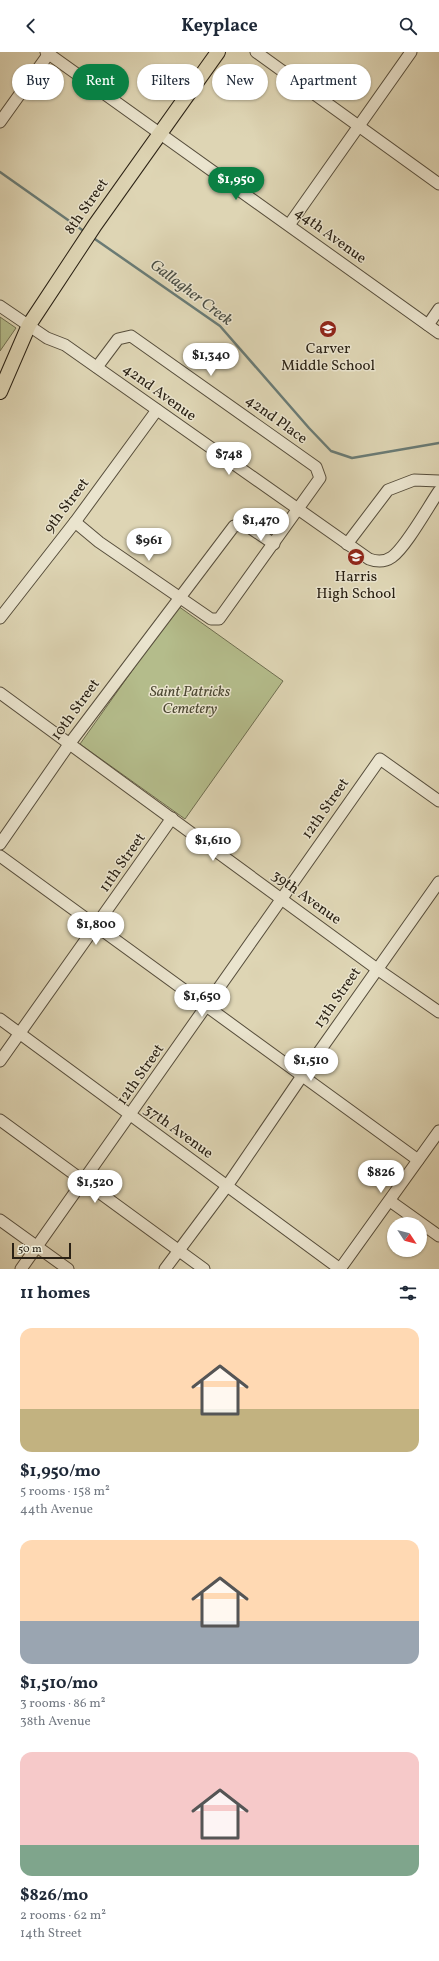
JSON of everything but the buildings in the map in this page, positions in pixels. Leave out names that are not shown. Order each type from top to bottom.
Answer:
[{"type":"main road","name":"8th Street","points":[[0,392],[29,325],[95,225],[218,52]]},
{"type":"street","points":[[256,52],[439,184]]},
{"type":"street","points":[[289,225],[411,52]]},
{"type":"street","name":"44th Avenue","points":[[48,53],[439,333]]},
{"type":"street","points":[[0,122],[48,53]]},
{"type":"street","name":"42nd Avenue","points":[[0,306],[47,338],[65,345],[298,510],[369,559],[376,562],[392,557],[399,551],[439,491]]},
{"type":"street","points":[[428,325],[439,309]]},
{"type":"street","name":"42nd Place","points":[[97,367],[118,339],[131,336],[316,467],[320,478],[298,510]]},
{"type":"street","name":"9th Street","points":[[0,618],[75,522],[156,410]]},
{"type":"street","points":[[347,544],[388,490],[414,480],[439,481]]},
{"type":"street","points":[[75,522],[100,542],[212,619],[219,618],[298,510]]},
{"type":"street","name":"10th Street","points":[[0,844],[70,744],[179,597],[234,526],[246,525],[274,544]]},
{"type":"street","name":"39th Avenue","points":[[0,693],[377,969],[439,1012]]},
{"type":"street","name":"12th Street","points":[[21,1269],[380,759],[439,801]]},
{"type":"street","name":"11th Street","points":[[0,1061],[172,818]]},
{"type":"street","points":[[0,856],[418,1160]]},
{"type":"street","name":"13th Street","points":[[165,1269],[226,1186],[439,882]]},
{"type":"street","points":[[430,894],[439,901]]},
{"type":"street","name":"37th Avenue","points":[[0,1019],[340,1269]]},
{"type":"street","points":[[0,1120],[204,1269]]},
{"type":"street","points":[[340,1269],[439,1131]]},
{"type":"street","points":[[390,1200],[439,1236]]},
{"type":"street","points":[[0,1220],[68,1269]]},
{"type":"green space","points":[[0,317],[16,328],[0,351]]},
{"type":"green space","name":"Saint Patricks Cemetery","points":[[178,606],[283,681],[185,819],[80,744]]},
{"type":"waterway","name":"Gallagher Creek","points":[[0,172],[85,232]]},
{"type":"waterway","name":"Gallagher Creek","points":[[92,237],[220,326],[331,451],[352,458],[439,443]]},
{"type":"place","name":"Carver Middle School","points":[[328,329]]},
{"type":"place","name":"Harris High School","points":[[356,557]]}]
